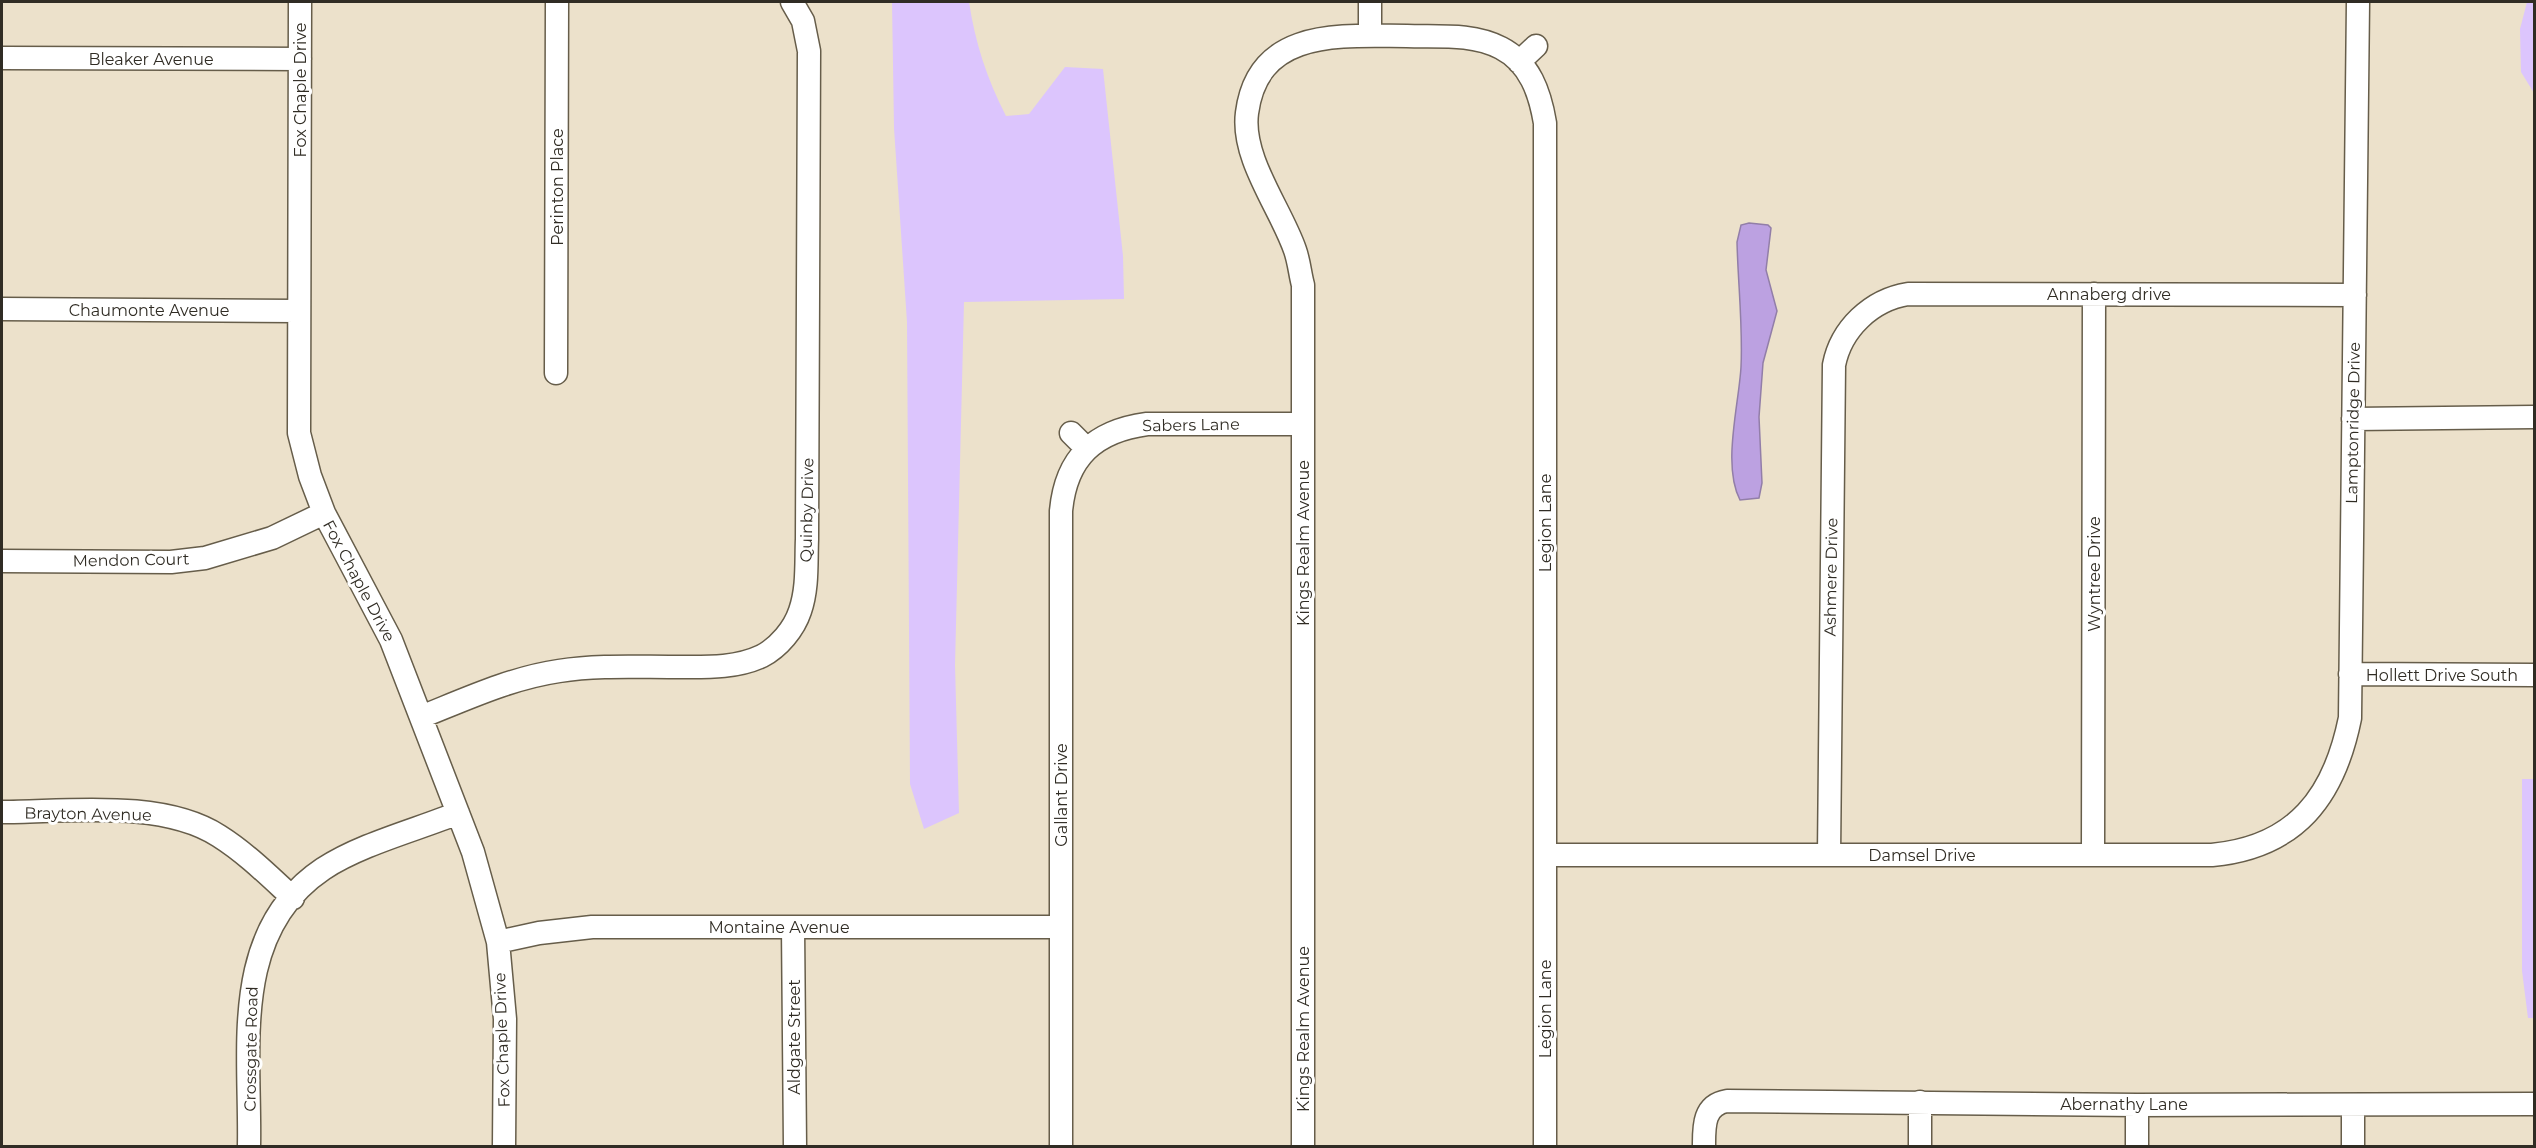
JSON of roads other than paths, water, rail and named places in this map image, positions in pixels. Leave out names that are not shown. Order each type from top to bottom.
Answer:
[{"type":"street","name":"Fox Chaple Drive","points":[[300,2],[297,311],[299,433],[310,476],[324,513],[391,640],[473,852],[498,942],[504,1019],[504,1146]]},
{"type":"street","name":"Perinton Place","points":[[556,373],[557,2]]},
{"type":"street","name":"Quinby Drive","points":[[421,717],[491,690],[560,671],[611,667],[719,667],[741,663],[762,656],[776,646],[794,624],[804,596],[807,539],[809,51],[802,21],[792,2]]},
{"type":"street","points":[[1370,2],[1370,36]]},
{"type":"street","name":"Lamptonridge Drive","points":[[2293,827],[2315,804],[2334,775],[2344,747],[2350,718],[2358,2]]},
{"type":"street","name":"Kings Realm Avenue","points":[[1303,1146],[1303,285],[1295,250],[1254,158],[1246,116],[1251,95],[1260,75],[1274,59],[1292,46],[1334,36],[1370,36]]},
{"type":"street","name":"Legion Lane","points":[[1370,36],[1459,37],[1481,40],[1502,49],[1519,62],[1534,80],[1545,123],[1545,1146]]},
{"type":"street","points":[[1519,62],[1536,46]]},
{"type":"street","name":"Bleaker Avenue","points":[[2,58],[300,59]]},
{"type":"street","name":"Annaberg drive","points":[[1868,311],[1888,298],[1908,294],[2355,295]]},
{"type":"street","name":"Wyntree Drive","points":[[2093,855],[2094,294]]},
{"type":"street","name":"Chaumonte Avenue","points":[[2,309],[297,311]]},
{"type":"street","name":"Ashmere Drive","points":[[1829,855],[1834,365],[1843,338],[1868,311]]},
{"type":"street","points":[[2353,419],[2535,417]]},
{"type":"street","name":"Sabers Lane","points":[[1087,450],[1115,431],[1148,424],[1303,424]]},
{"type":"street","points":[[1071,433],[1087,450]]},
{"type":"street","name":"Gallant Drive","points":[[1061,1146],[1061,511],[1068,477],[1087,450]]},
{"type":"street","name":"Mendon Court","points":[[2,561],[171,562],[206,558],[272,538],[324,513]]},
{"type":"street","name":"Hollett Drive South","points":[[2350,674],[2535,675]]},
{"type":"street","name":"Brayton Avenue","points":[[2,812],[145,813],[194,824],[226,842],[293,898]]},
{"type":"street","name":"Crossgate Road","points":[[249,1146],[249,1013],[252,981],[266,935],[278,915],[322,870],[338,861],[458,813]]},
{"type":"street","name":"Damsel Drive","points":[[1545,855],[2234,853],[2275,838],[2293,827]]},
{"type":"street","name":"Montaine Avenue","points":[[498,942],[539,933],[592,927],[1060,927]]},
{"type":"street","name":"Aldgate Street","points":[[793,927],[795,1146]]},
{"type":"street","name":"Abernathy Lane","points":[[1704,1146],[1704,1121],[1714,1105],[1727,1101],[2137,1105],[2535,1104]]},
{"type":"street","points":[[1920,1102],[1920,1146]]},
{"type":"street","points":[[2137,1105],[2137,1146]]},
{"type":"street","points":[[2353,1105],[2353,1146]]}]
